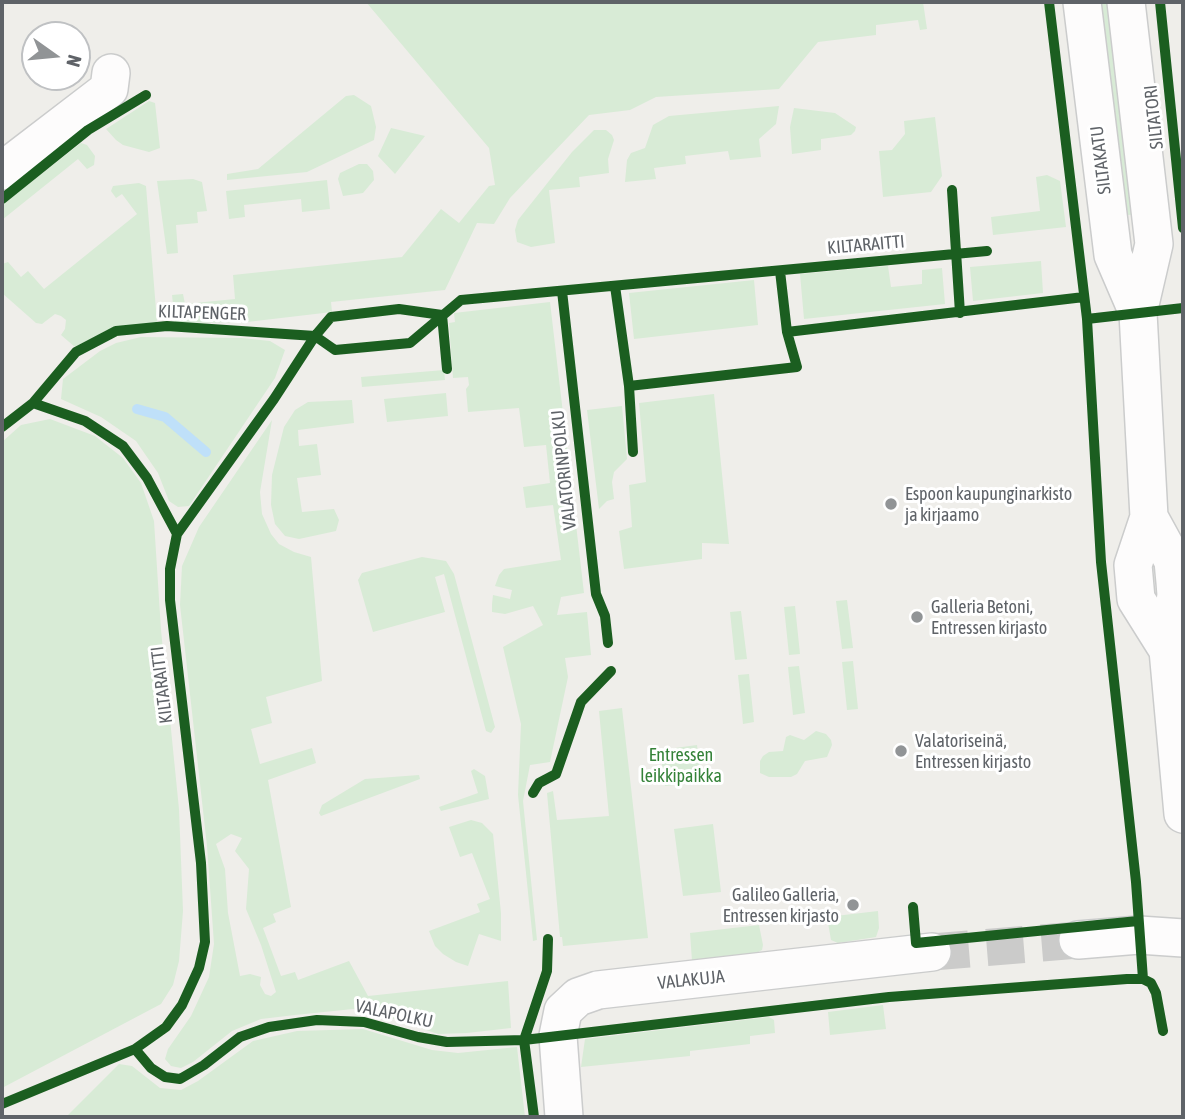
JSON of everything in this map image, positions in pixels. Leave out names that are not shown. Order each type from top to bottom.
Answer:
[{"type":"street","name":"SILTAKATU","points":[[1082,2],[1112,255],[1138,313]]},
{"type":"street","name":"SILTAKATU","points":[[1126,2],[1153,244],[1138,313],[1149,517],[1133,565],[1136,598],[1168,650],[1183,814]]},
{"type":"street","points":[[2,171],[109,89],[111,73]]},
{"type":"street","points":[[1078,940],[1139,934],[1183,938]]},
{"type":"street","name":"VALAKUJA","points":[[564,1117],[558,1036],[562,1011],[578,997],[598,990],[932,952]]},
{"type":"green space","points":[[366,2],[923,2],[927,29],[920,30],[918,20],[876,25],[876,35],[818,42],[779,89],[656,97],[630,110],[589,115],[510,198],[494,224],[477,223],[445,290],[331,302],[332,312],[247,322],[175,323],[172,295],[183,294],[185,304],[235,299],[233,275],[402,257],[441,209],[459,223],[489,186],[495,185],[489,148]]},
{"type":"green space","points":[[1092,2],[1115,2],[1139,214],[1117,216]]},
{"type":"green space","points":[[354,95],[371,106],[376,127],[374,140],[307,172],[227,180],[227,174],[258,169],[346,96]]},
{"type":"green space","points":[[149,101],[155,103],[160,148],[149,152],[123,145],[106,129]]},
{"type":"green space","points":[[779,106],[776,124],[759,139],[761,157],[730,160],[728,151],[685,156],[686,164],[654,168],[656,179],[625,182],[627,160],[631,153],[645,148],[653,125],[669,116]]},
{"type":"green space","points":[[794,108],[835,113],[856,127],[855,131],[851,135],[821,139],[821,150],[792,154],[790,127]]},
{"type":"green space","points":[[935,117],[942,176],[931,192],[883,197],[879,151],[892,150],[905,134],[904,121]]},
{"type":"green space","points":[[391,128],[425,136],[395,174],[378,156]]},
{"type":"green space","points":[[594,130],[606,130],[614,140],[608,159],[609,173],[579,177],[580,187],[549,190],[555,243],[531,247],[517,242],[515,230],[518,220],[572,152]]},
{"type":"green space","points":[[81,143],[87,145],[95,156],[94,165],[87,169],[78,159],[2,220],[2,205]]},
{"type":"green space","points":[[359,164],[367,164],[373,171],[374,180],[363,193],[343,196],[338,179],[340,173]]},
{"type":"green space","points":[[1047,175],[1060,181],[1066,227],[993,235],[991,217],[1040,211],[1036,177]]},
{"type":"green space","points":[[193,179],[202,182],[207,211],[197,212],[198,223],[176,225],[178,253],[167,254],[157,181]]},
{"type":"green space","points":[[327,180],[330,209],[302,212],[301,199],[244,205],[245,217],[229,219],[226,191]]},
{"type":"green space","points":[[139,183],[146,186],[157,322],[112,328],[75,347],[61,335],[66,320],[61,316],[55,314],[42,324],[36,323],[2,293],[2,264],[8,262],[21,277],[28,271],[44,289],[137,214],[122,194],[116,198],[111,191],[113,186]]},
{"type":"green space","points":[[1041,261],[1043,293],[973,301],[970,267]]},
{"type":"green space","points":[[888,266],[891,287],[922,284],[922,270],[942,268],[945,304],[804,319],[800,274]]},
{"type":"green space","points":[[754,280],[758,325],[634,339],[629,293]]},
{"type":"green space","points":[[550,302],[584,593],[561,597],[557,615],[587,612],[591,655],[565,658],[568,677],[550,762],[530,765],[523,801],[537,940],[533,941],[518,795],[521,724],[503,647],[543,625],[533,606],[505,614],[492,612],[492,604],[493,595],[510,599],[512,590],[495,586],[504,569],[561,560],[553,505],[526,508],[523,487],[550,483],[546,445],[524,447],[519,408],[468,412],[468,377],[453,378],[449,323],[455,322],[454,313]]},
{"type":"green space","points":[[141,337],[242,338],[270,341],[285,350],[275,378],[189,506],[178,507],[169,501],[158,473],[136,441],[101,417],[61,399],[63,379],[100,351],[116,343]]},
{"type":"green space","points":[[444,370],[445,380],[362,387],[361,377]]},
{"type":"green space","points":[[446,393],[448,416],[387,422],[384,399]]},
{"type":"green space","points":[[714,394],[729,544],[702,543],[702,559],[624,569],[619,531],[632,527],[629,485],[646,482],[639,403]]},
{"type":"green space","points":[[352,400],[354,423],[298,430],[299,446],[317,444],[321,475],[297,478],[302,512],[334,509],[339,520],[336,531],[299,539],[285,536],[275,524],[271,505],[272,475],[284,427],[295,410],[308,402]]},
{"type":"green space","points":[[622,406],[627,459],[614,472],[614,499],[607,501],[599,509],[587,410]]},
{"type":"green space","points":[[50,419],[95,436],[123,458],[141,483],[154,521],[161,630],[179,809],[183,911],[179,961],[173,985],[161,1004],[2,1088],[2,442],[21,425]]},
{"type":"green space","points":[[272,420],[260,492],[262,514],[279,544],[311,557],[322,681],[266,697],[272,723],[251,729],[260,764],[312,748],[316,763],[268,780],[291,907],[273,914],[276,922],[263,928],[281,976],[295,972],[298,980],[349,961],[368,996],[508,981],[511,1028],[438,1034],[382,1015],[353,1009],[261,1019],[232,1031],[193,1062],[181,1068],[171,1066],[165,1059],[168,1049],[191,1016],[209,977],[214,944],[207,846],[180,605],[182,566],[199,527]],"holes":[[[231,834],[242,838],[235,851],[249,869],[246,909],[276,992],[271,996],[265,994],[260,985],[261,977],[250,974],[240,976],[228,913],[225,869],[216,844]]]},
{"type":"green space","points":[[422,557],[446,561],[454,574],[495,727],[491,733],[486,731],[444,574],[435,577],[445,612],[373,632],[358,580],[362,573]]},
{"type":"green space","points":[[847,600],[853,648],[842,649],[836,601]]},
{"type":"green space","points":[[795,606],[800,654],[789,655],[784,607]]},
{"type":"green space","points":[[741,611],[747,659],[735,660],[730,612]]},
{"type":"green space","points":[[853,661],[858,709],[847,710],[842,662]]},
{"type":"green space","points":[[799,666],[805,713],[793,715],[788,667]]},
{"type":"green space","points":[[749,674],[754,722],[743,724],[738,675]]},
{"type":"green space","points":[[622,708],[648,938],[563,946],[547,793],[553,791],[557,820],[609,816],[599,711]]},
{"type":"green space","name":"Entressen leikkipaikka","points":[[816,731],[826,734],[831,740],[832,745],[827,757],[805,761],[797,774],[791,777],[769,777],[760,773],[763,756],[769,752],[783,751],[786,737],[790,735],[804,740]]},
{"type":"green space","name":"Entressen leikkipaikka","points":[[697,745],[701,782],[665,786],[660,750]]},
{"type":"green space","points":[[474,769],[485,776],[489,799],[441,811],[439,807],[478,793],[471,771]]},
{"type":"green space","points":[[419,775],[420,779],[321,816],[319,813],[322,805],[365,779]]},
{"type":"green space","points":[[471,820],[482,823],[493,834],[501,941],[479,934],[468,966],[443,954],[435,946],[429,931],[480,912],[477,904],[490,899],[472,853],[460,857],[449,827]]},
{"type":"green space","points":[[713,824],[721,892],[683,896],[674,829]]},
{"type":"green space","points":[[878,911],[879,928],[876,937],[838,943],[831,940],[827,917]]},
{"type":"green space","points":[[759,925],[762,950],[692,961],[690,933]]},
{"type":"green space","points":[[883,1005],[886,1029],[830,1035],[828,1012]]},
{"type":"green space","points":[[769,1017],[774,1020],[775,1033],[750,1036],[750,1044],[690,1051],[690,1056],[581,1067],[585,1039]]},
{"type":"green space","points":[[363,1029],[432,1050],[458,1053],[517,1047],[525,1117],[60,1117],[68,1115],[119,1064],[132,1066],[160,1088],[181,1090],[198,1081],[253,1041],[297,1031]]},
{"type":"waterway","points":[[137,409],[165,417],[206,452]]},
{"type":"tunnel","points":[[932,952],[1078,940]]},
{"type":"cycle path","points":[[1049,2],[1087,319],[1101,562],[1136,882],[1143,979]]},
{"type":"cycle path","name":"SILTATORI","points":[[1160,2],[1183,228]]},
{"type":"cycle path","points":[[2,199],[88,130],[146,95]]},
{"type":"cycle path","points":[[952,190],[960,313]]},
{"type":"cycle path","name":"KILTARAITTI","points":[[135,1049],[166,1027],[182,1005],[199,968],[205,942],[201,863],[170,600],[170,569],[177,534],[274,399],[315,336],[335,350],[410,343],[461,300],[987,251]]},
{"type":"cycle path","points":[[629,386],[797,367],[787,332],[780,271]]},
{"type":"cycle path","points":[[615,286],[629,386],[633,452]]},
{"type":"cycle path","name":"VALATORINPOLKU","points":[[562,291],[596,594],[605,616],[608,643]]},
{"type":"cycle path","points":[[787,332],[1084,297]]},
{"type":"cycle path","points":[[1087,319],[1183,308]]},
{"type":"cycle path","name":"KILTAPENGER","points":[[33,403],[76,352],[116,331],[167,326],[315,336],[331,317],[399,309],[442,315],[447,369]]},
{"type":"cycle path","points":[[2,427],[33,403],[85,421],[123,446],[147,478],[177,534]]},
{"type":"cycle path","points":[[533,793],[539,783],[556,774],[581,702],[611,671]]},
{"type":"cycle path","points":[[913,907],[916,943],[1138,921]]},
{"type":"cycle path","name":"VALAPOLKU","points":[[2,1104],[135,1049],[151,1068],[165,1077],[180,1079],[204,1065],[240,1037],[269,1027],[317,1020],[364,1022],[447,1042],[524,1040],[547,971],[548,939]]},
{"type":"cycle path","points":[[534,1117],[524,1040],[889,997],[1127,979],[1143,979],[1151,983],[1156,993],[1163,1031]]},
{"type":"place","name":"Espoon kaupunginarkisto ja kirjaamo","points":[[891,504]]},
{"type":"place","name":"Galleria Betoni, Entressen kirjasto","points":[[917,617]]},
{"type":"place","name":"Valatoriseinä, Entressen kirjasto","points":[[901,751]]},
{"type":"place","name":"Galileo Galleria, Entressen kirjasto","points":[[853,905]]}]
